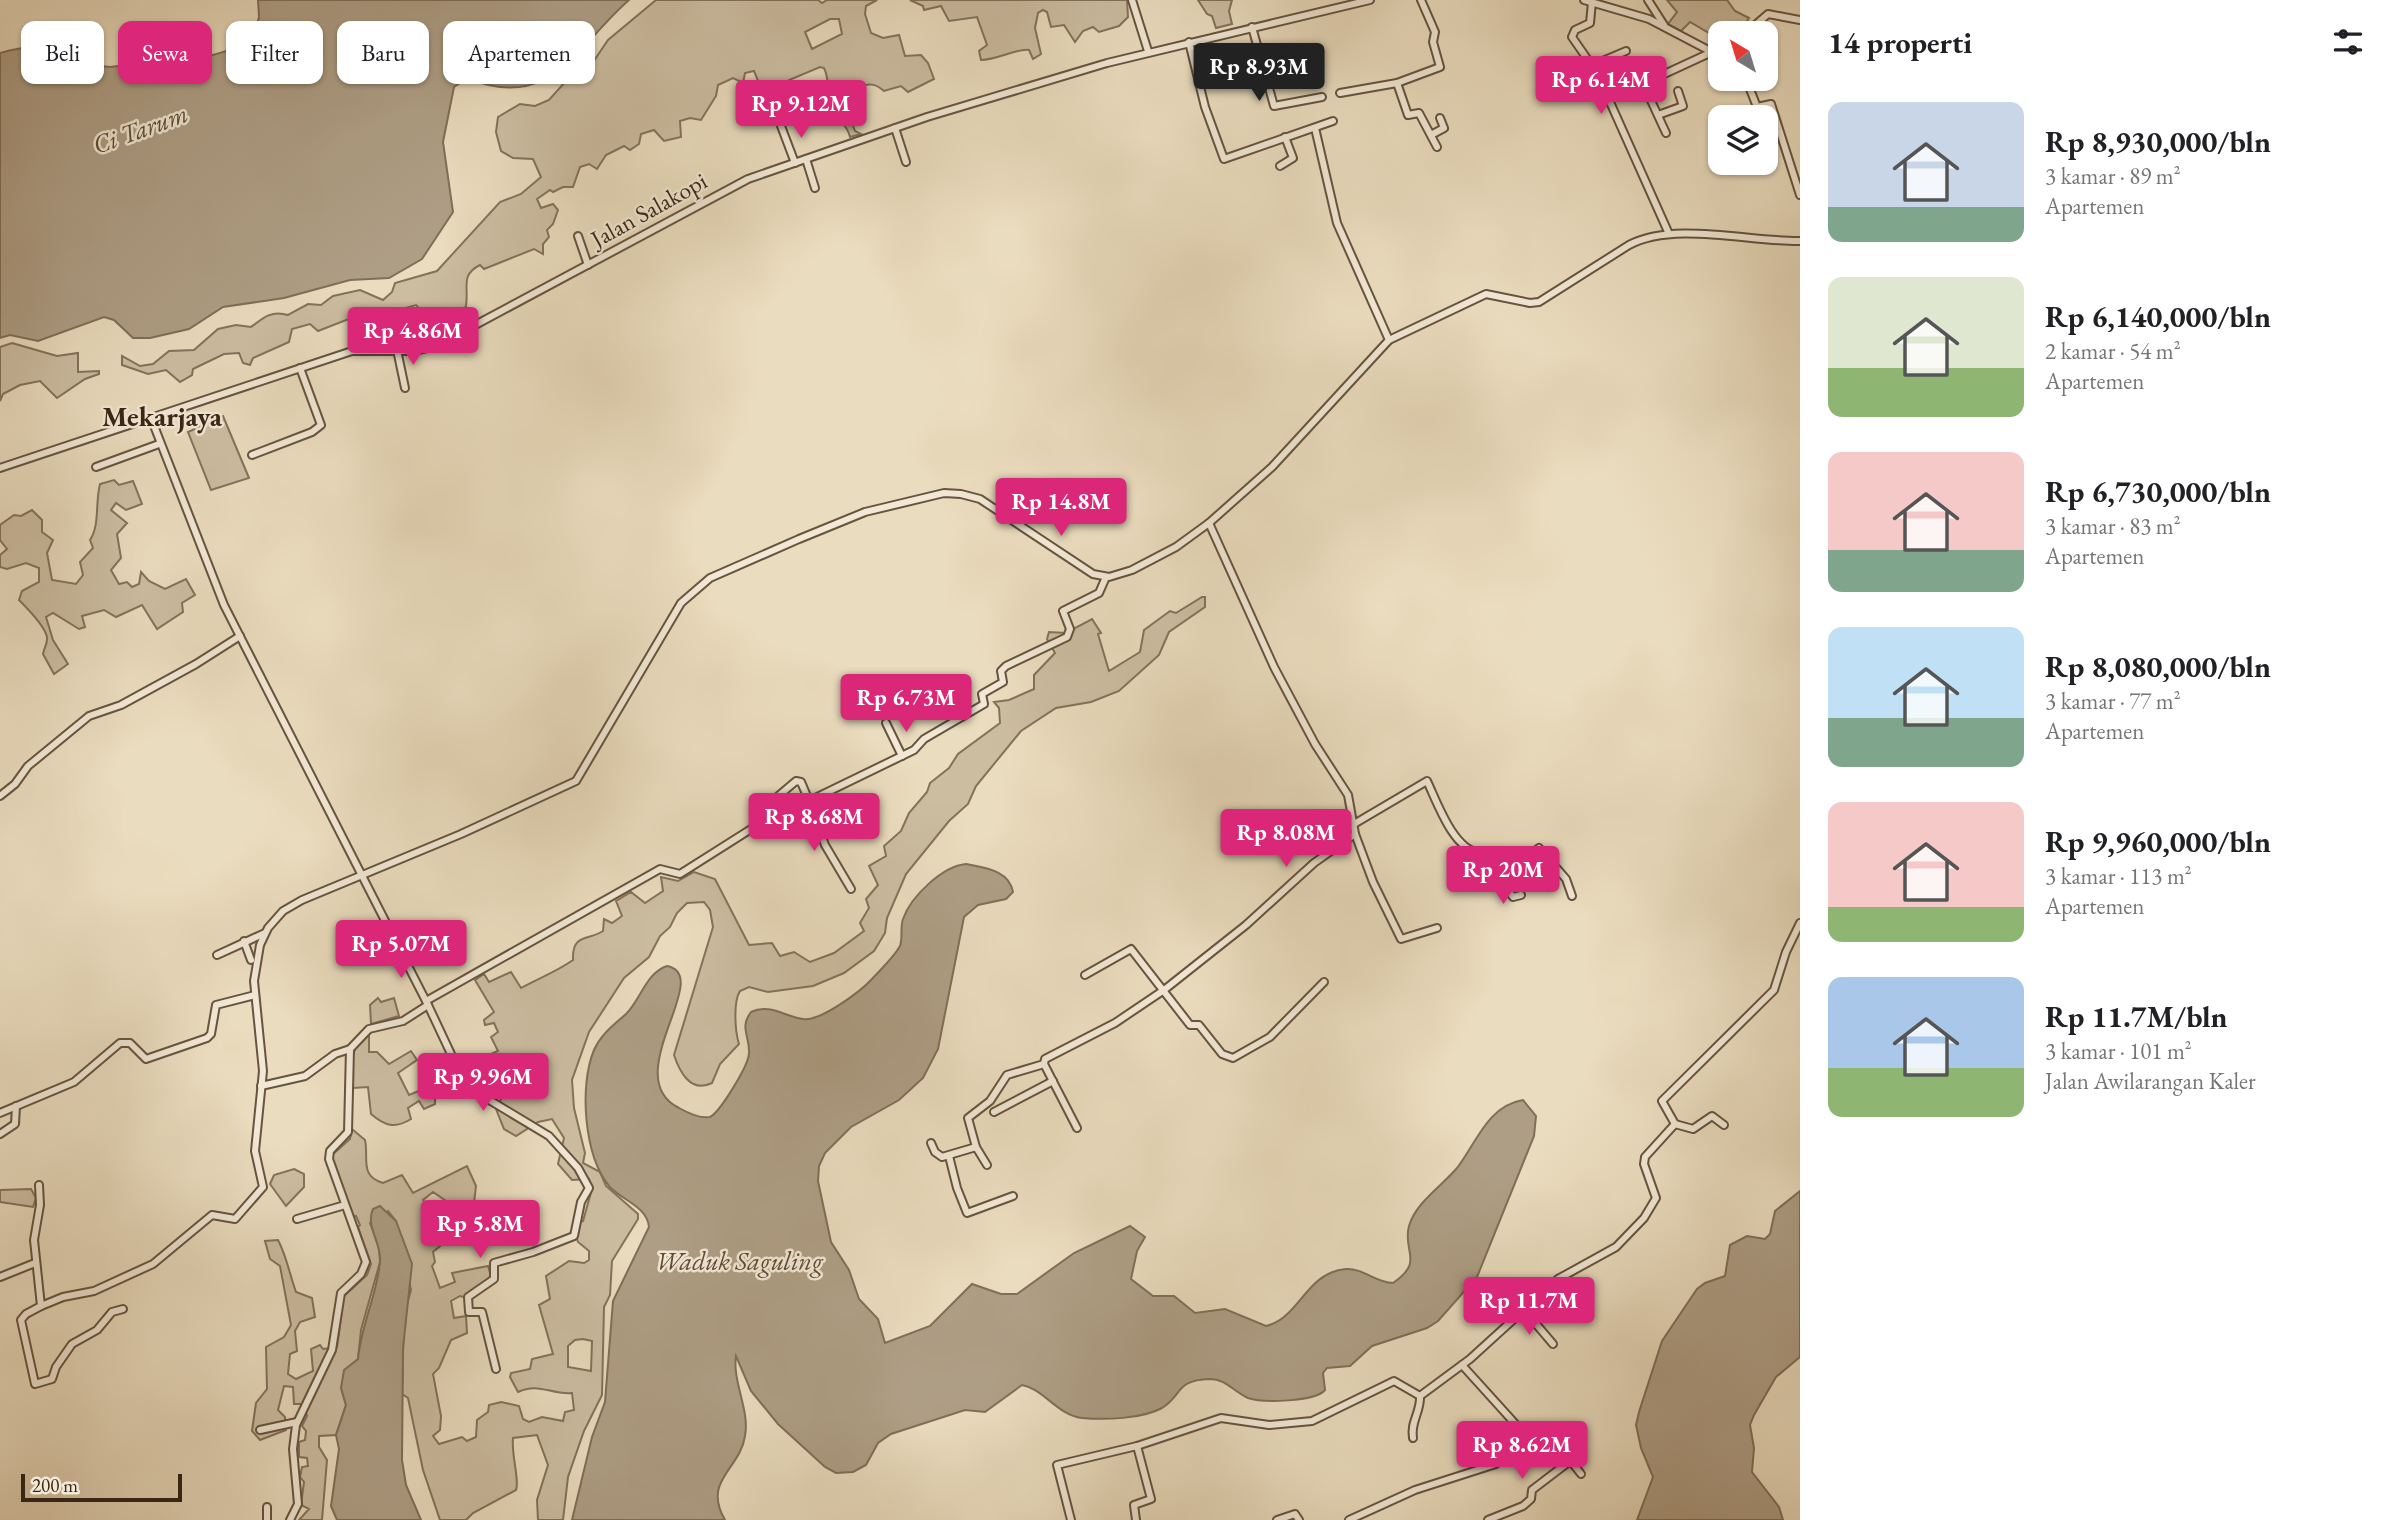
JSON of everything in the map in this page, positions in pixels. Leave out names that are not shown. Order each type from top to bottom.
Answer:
[{"type":"street","points":[[1132,0],[1147,51]]},
{"type":"street","points":[[1330,0],[1333,8]]},
{"type":"street","name":"Jalan Salakopi","points":[[0,468],[355,350],[436,346],[737,184],[895,128],[1147,51],[1370,0]]},
{"type":"street","points":[[1340,93],[1397,83],[1441,66],[1433,42],[1435,32],[1421,0]]},
{"type":"street","points":[[1584,0],[1665,26],[1708,50]]},
{"type":"street","points":[[1648,0],[1665,26]]},
{"type":"street","points":[[1592,2],[1590,23],[1575,30],[1572,37],[1593,65],[1669,234]]},
{"type":"street","points":[[1760,21],[1768,14],[1800,20]]},
{"type":"street","points":[[1252,27],[1274,106],[1322,97]]},
{"type":"street","points":[[1189,42],[1205,107],[1224,159],[1333,121]]},
{"type":"street","points":[[1593,65],[1626,51]]},
{"type":"street","points":[[1608,100],[1642,81],[1708,54]]},
{"type":"street","points":[[1642,81],[1666,133]]},
{"type":"street","points":[[1397,83],[1408,115],[1419,112],[1437,147]]},
{"type":"street","points":[[1658,115],[1683,106],[1678,91]]},
{"type":"street","points":[[1751,91],[1757,107],[1771,105],[1800,195]]},
{"type":"street","points":[[1431,135],[1444,128],[1440,118]]},
{"type":"street","points":[[781,126],[795,163]]},
{"type":"street","points":[[895,128],[906,162]]},
{"type":"street","points":[[1315,128],[1337,223],[1389,340]]},
{"type":"street","points":[[1280,166],[1293,158],[1285,137]]},
{"type":"street","points":[[806,159],[815,188]]},
{"type":"street","points":[[123,1308],[112,1312],[97,1330],[72,1344],[56,1367],[53,1378],[37,1385],[29,1366],[21,1320],[26,1314],[63,1297],[94,1291],[153,1264],[213,1214],[235,1219],[263,1187],[255,1151],[262,1051],[254,972],[265,933],[279,914],[291,905],[571,785],[581,776],[686,596],[715,575],[858,515],[944,493],[971,496],[1077,566],[1106,577],[1125,573],[1176,547],[1209,523],[1272,467],[1389,340],[1486,294],[1533,303],[1541,301],[1635,242],[1669,234],[1800,241]]},
{"type":"street","points":[[578,236],[587,265]]},
{"type":"street","points":[[397,350],[405,388]]},
{"type":"street","points":[[252,455],[312,432],[321,425],[300,368]]},
{"type":"street","points":[[151,418],[215,584],[427,1003],[466,1086],[549,1136],[578,1168],[589,1188],[581,1202],[574,1236],[494,1263],[494,1279],[468,1297],[469,1312],[482,1312],[496,1369]]},
{"type":"street","points":[[96,467],[159,444]]},
{"type":"street","points":[[1209,523],[1273,667],[1315,744],[1348,795],[1355,834],[1373,882],[1401,939],[1437,928]]},
{"type":"street","points":[[809,801],[914,750],[924,739],[984,704],[982,694],[1003,682],[1001,671],[1006,666],[1067,637],[1070,629],[1063,611],[1099,593],[1106,577]]},
{"type":"street","points":[[0,796],[15,784],[28,766],[89,716],[121,705],[240,636]]},
{"type":"street","points":[[886,723],[902,756]]},
{"type":"street","points":[[261,1086],[305,1076],[330,1057],[350,1049],[369,1029],[403,1021],[427,1003],[660,869],[680,874],[770,817],[770,803],[796,780],[801,782],[825,845],[851,889]]},
{"type":"street","points":[[1354,824],[1427,781],[1441,815],[1461,841],[1471,852],[1479,853],[1513,897],[1521,895]]},
{"type":"street","points":[[1077,1128],[1044,1064],[1046,1058],[1115,1023],[1164,990],[1246,925],[1314,863],[1355,834]]},
{"type":"street","points":[[1499,877],[1539,848],[1566,879],[1572,896]]},
{"type":"street","points":[[1724,1125],[1712,1116],[1693,1129],[1675,1124],[1662,1101],[1774,990],[1786,952],[1800,923]]},
{"type":"street","points":[[217,955],[265,933]]},
{"type":"street","points":[[244,941],[251,960]]},
{"type":"street","points":[[1085,975],[1130,948],[1191,1026],[1199,1025],[1222,1054],[1233,1058],[1270,1037],[1324,982]]},
{"type":"street","points":[[0,1113],[74,1082],[120,1043],[130,1043],[146,1059],[207,1038],[211,1034],[216,1005],[255,995]]},
{"type":"street","points":[[290,1520],[298,1504],[293,1439],[297,1422],[332,1350],[341,1293],[361,1274],[366,1264],[328,1156],[331,1149],[348,1132],[350,1049]]},
{"type":"street","points":[[986,1166],[976,1147],[970,1115],[990,1101],[1007,1075],[1044,1064]]},
{"type":"street","points":[[994,1112],[1053,1081]]},
{"type":"street","points":[[0,1134],[15,1124],[16,1106]]},
{"type":"street","points":[[1420,1396],[1462,1366],[1558,1279],[1616,1247],[1644,1218],[1656,1198],[1644,1164],[1645,1157],[1675,1124]]},
{"type":"street","points":[[931,1143],[937,1154],[949,1156],[976,1147]]},
{"type":"street","points":[[949,1156],[967,1212],[1013,1196]]},
{"type":"street","points":[[39,1185],[40,1205],[34,1240],[41,1306]]},
{"type":"street","points":[[297,1219],[345,1205]]},
{"type":"street","points":[[0,1277],[35,1263]]},
{"type":"street","points":[[1525,1311],[1553,1344]]},
{"type":"street","points":[[1462,1366],[1528,1438]]},
{"type":"street","points":[[1071,1520],[1057,1465],[1138,1446],[1221,1418],[1269,1425],[1312,1421],[1394,1381],[1420,1396]]},
{"type":"street","points":[[1413,1438],[1411,1428],[1420,1406],[1420,1396]]},
{"type":"street","points":[[260,1430],[297,1422]]},
{"type":"street","points":[[1349,1520],[1415,1490],[1496,1464],[1537,1429],[1544,1427],[1581,1474]]},
{"type":"street","points":[[1136,1520],[1133,1506],[1151,1499],[1138,1446]]},
{"type":"street","points":[[1488,1520],[1523,1506],[1531,1499],[1532,1490],[1570,1461]]},
{"type":"street","points":[[267,1507],[267,1520]]},
{"type":"street","points":[[1277,1520],[1295,1514],[1299,1520]]},
{"type":"shaded area","points":[[656,0],[818,0],[822,3],[827,0],[877,0],[866,6],[865,14],[871,33],[883,38],[899,35],[905,56],[921,55],[928,63],[934,79],[908,92],[901,86],[884,91],[872,85],[857,88],[848,112],[855,131],[861,134],[850,137],[832,109],[824,68],[820,67],[789,80],[791,88],[803,91],[808,103],[776,113],[768,96],[756,94],[759,83],[754,71],[745,73],[743,83],[733,78],[718,85],[716,96],[701,120],[690,118],[680,121],[681,137],[664,141],[654,130],[641,134],[639,144],[630,150],[624,146],[606,155],[597,169],[589,164],[580,167],[573,187],[563,187],[553,192],[550,190],[537,199],[541,208],[553,204],[558,210],[553,224],[547,230],[549,237],[543,244],[543,254],[534,249],[484,269],[480,265],[474,269],[468,277],[466,306],[460,314],[451,310],[444,311],[442,318],[437,320],[433,313],[424,313],[416,305],[391,312],[389,320],[384,321],[354,314],[349,319],[318,331],[310,324],[292,329],[289,342],[253,358],[250,365],[243,363],[239,353],[224,354],[193,369],[192,375],[180,382],[166,370],[148,374],[122,365],[122,356],[140,366],[153,364],[169,351],[194,350],[218,329],[236,325],[251,327],[268,315],[288,315],[308,304],[321,305],[333,296],[360,290],[383,300],[392,292],[395,283],[437,271],[500,202],[521,194],[541,177],[533,159],[513,158],[501,151],[496,132],[498,117],[520,104],[535,106],[549,100],[563,84],[595,84],[595,59],[608,40]],"holes":[[[830,19],[839,19],[842,34],[812,49],[805,32]]]},
{"type":"shaded area","points":[[910,0],[1127,0],[1128,17],[1119,26],[1099,32],[1093,27],[1083,31],[1075,42],[1064,25],[1051,27],[1047,12],[1043,10],[1038,13],[1035,28],[1041,54],[1033,59],[1029,50],[1024,50],[981,60],[979,51],[987,45],[977,17],[949,21],[941,6],[924,10],[923,6]]},
{"type":"shaded area","points":[[1198,0],[1232,0],[1229,11],[1232,24],[1216,28],[1212,16],[1207,14]]},
{"type":"shaded area","points":[[1667,0],[1727,0],[1735,11],[1749,18],[1747,21],[1708,21],[1708,32],[1690,22],[1681,31],[1668,24],[1677,12]]},
{"type":"shaded area","points":[[12,343],[57,356],[78,353],[78,372],[99,371],[99,374],[85,379],[57,398],[40,381],[20,385],[3,394],[0,401],[0,347]]},
{"type":"shaded area","points":[[223,416],[249,478],[211,490],[188,432]]},
{"type":"shaded area","points":[[114,480],[119,485],[133,481],[142,504],[126,510],[116,503],[111,510],[127,523],[117,534],[121,558],[111,570],[119,584],[127,582],[132,587],[139,584],[141,572],[149,581],[165,589],[186,579],[195,595],[182,603],[183,612],[157,629],[142,605],[116,617],[104,610],[82,616],[85,627],[79,629],[53,613],[46,617],[53,640],[68,664],[54,674],[43,654],[47,641],[46,633],[19,600],[22,591],[39,582],[39,568],[26,563],[7,569],[0,567],[0,555],[7,549],[0,540],[0,525],[14,515],[21,516],[32,510],[42,520],[42,532],[53,540],[47,553],[52,580],[76,584],[83,575],[80,562],[93,548],[90,540],[95,528],[100,484]]},
{"type":"shaded area","points":[[1205,597],[1205,607],[1169,632],[1159,655],[1119,691],[1091,702],[1056,708],[1021,731],[976,786],[968,804],[949,821],[906,874],[887,918],[885,933],[874,951],[844,973],[813,986],[768,992],[749,987],[740,991],[735,1017],[739,1044],[720,1064],[712,1083],[704,1086],[692,1083],[682,1073],[674,1055],[713,927],[710,910],[704,902],[687,903],[660,936],[649,957],[624,978],[589,1032],[572,1080],[574,1108],[585,1153],[583,1163],[600,1172],[606,1186],[638,1214],[638,1219],[612,1261],[610,1295],[604,1307],[602,1395],[584,1431],[568,1477],[563,1520],[538,1520],[537,1500],[548,1465],[537,1435],[513,1438],[516,1490],[473,1513],[466,1520],[440,1520],[423,1470],[408,1398],[402,1394],[404,1315],[411,1290],[396,1221],[388,1211],[370,1223],[379,1248],[380,1262],[361,1330],[358,1359],[341,1388],[346,1405],[336,1435],[319,1436],[319,1447],[327,1460],[322,1520],[299,1520],[309,1509],[301,1505],[304,1482],[300,1477],[302,1467],[308,1466],[307,1458],[299,1457],[299,1442],[305,1440],[306,1431],[302,1426],[307,1416],[303,1404],[294,1404],[293,1387],[284,1386],[278,1410],[285,1417],[286,1430],[260,1440],[252,1431],[256,1403],[267,1389],[266,1347],[284,1337],[291,1325],[280,1266],[270,1259],[265,1241],[278,1240],[296,1292],[312,1298],[315,1317],[300,1322],[295,1331],[297,1351],[290,1354],[288,1374],[296,1379],[313,1371],[311,1349],[320,1345],[323,1349],[337,1347],[344,1296],[367,1275],[371,1264],[358,1227],[360,1225],[356,1216],[352,1217],[332,1163],[332,1155],[350,1139],[352,1129],[365,1140],[366,1166],[376,1180],[383,1183],[402,1175],[413,1193],[467,1166],[476,1186],[474,1203],[449,1203],[433,1192],[423,1200],[447,1234],[444,1243],[433,1252],[435,1262],[432,1266],[440,1288],[455,1282],[452,1273],[488,1266],[491,1276],[472,1293],[472,1299],[460,1296],[451,1301],[454,1318],[466,1316],[467,1333],[451,1340],[439,1368],[433,1374],[441,1416],[440,1430],[433,1436],[439,1444],[462,1437],[467,1441],[476,1437],[477,1420],[488,1412],[489,1405],[501,1402],[519,1406],[523,1419],[529,1422],[542,1417],[563,1421],[565,1412],[574,1410],[572,1393],[539,1388],[518,1392],[510,1377],[511,1373],[530,1369],[532,1359],[553,1354],[539,1305],[550,1299],[546,1276],[569,1261],[584,1263],[589,1260],[589,1251],[578,1242],[572,1226],[583,1221],[592,1189],[589,1179],[572,1180],[558,1164],[564,1138],[552,1119],[538,1122],[516,1136],[504,1129],[496,1109],[508,1085],[485,1068],[486,1056],[498,1051],[491,1037],[498,1032],[494,1023],[485,1025],[484,1020],[494,1012],[475,980],[484,974],[489,982],[511,972],[521,988],[573,960],[575,945],[582,939],[603,931],[604,919],[612,923],[622,916],[616,901],[631,892],[645,903],[663,891],[661,877],[678,881],[694,872],[715,879],[749,945],[772,943],[780,956],[794,952],[810,962],[834,953],[864,931],[860,923],[869,908],[866,899],[878,885],[869,866],[886,856],[884,846],[901,831],[909,813],[927,792],[930,783],[949,768],[958,754],[1000,723],[999,708],[994,702],[1009,700],[1034,689],[1034,675],[1055,653],[1047,639],[1049,632],[1066,633],[1092,619],[1101,633],[1098,634],[1109,671],[1140,652],[1144,630],[1170,611],[1176,613]],"holes":[[[575,1340],[592,1341],[591,1371],[568,1367],[568,1346]]]},
{"type":"shaded area","points":[[378,998],[381,1002],[394,998],[399,1016],[371,1024],[370,1005]]},
{"type":"shaded area","points":[[369,1035],[369,1052],[377,1052],[389,1064],[411,1051],[417,1060],[398,1073],[409,1095],[443,1081],[445,1089],[435,1099],[435,1104],[424,1109],[419,1101],[408,1108],[411,1119],[395,1125],[381,1121],[371,1114],[368,1087],[353,1088],[352,1072],[354,1051]]},
{"type":"shaded area","points":[[294,1169],[304,1174],[304,1187],[286,1206],[270,1184],[274,1175]]},
{"type":"shaded area","points":[[31,1189],[36,1198],[33,1207],[0,1202],[0,1190]]},
{"type":"water","name":"Ci Tarum","points":[[258,0],[629,0],[595,34],[595,21],[443,21],[443,84],[458,84],[454,87],[443,142],[453,212],[422,259],[389,278],[350,280],[284,298],[223,307],[189,329],[150,338],[133,338],[114,320],[104,317],[38,341],[10,335],[0,338],[0,53],[21,48],[21,84],[104,84],[104,66],[118,66],[118,84],[212,84],[212,55],[226,50],[226,84],[323,84],[323,21],[258,21]]},
{"type":"water","points":[[486,84],[532,84],[521,87],[496,87]]},
{"type":"water","name":"Waduk Saguling","points":[[966,864],[995,871],[1007,879],[1013,892],[1006,899],[978,905],[964,917],[938,1049],[923,1078],[899,1100],[851,1127],[825,1153],[819,1166],[818,1181],[831,1242],[849,1270],[859,1299],[878,1319],[885,1343],[930,1326],[972,1284],[1001,1294],[1017,1294],[1074,1253],[1130,1226],[1145,1237],[1137,1251],[1131,1279],[1153,1296],[1174,1296],[1195,1313],[1225,1309],[1266,1326],[1287,1315],[1321,1278],[1332,1272],[1352,1269],[1393,1283],[1403,1275],[1410,1262],[1409,1226],[1417,1209],[1457,1168],[1491,1118],[1500,1110],[1523,1100],[1536,1116],[1534,1136],[1477,1277],[1438,1321],[1427,1328],[1372,1346],[1350,1366],[1327,1368],[1323,1373],[1325,1390],[1311,1397],[1276,1401],[1255,1400],[1221,1381],[1199,1380],[1185,1385],[1169,1403],[1154,1412],[1123,1418],[1091,1419],[1073,1416],[1037,1391],[1022,1385],[985,1412],[965,1410],[891,1434],[878,1443],[866,1465],[853,1472],[836,1473],[825,1467],[778,1424],[751,1391],[736,1356],[736,1375],[746,1426],[742,1448],[720,1485],[719,1506],[725,1520],[572,1520],[592,1437],[605,1402],[613,1301],[649,1227],[639,1208],[609,1186],[594,1157],[589,1139],[586,1082],[589,1065],[600,1039],[631,1008],[654,974],[667,966],[679,973],[680,988],[661,1052],[658,1074],[663,1093],[679,1108],[690,1114],[710,1117],[727,1098],[748,1059],[749,1047],[745,1028],[751,1012],[764,1009],[810,1019],[850,998],[872,979],[900,946],[903,919],[920,892],[938,876]]},
{"type":"water","points":[[1800,1191],[1800,1357],[1776,1377],[1750,1425],[1754,1448],[1752,1472],[1779,1507],[1783,1520],[1637,1520],[1653,1477],[1641,1448],[1636,1425],[1662,1341],[1697,1289],[1725,1276],[1730,1245],[1747,1236],[1765,1239],[1770,1234],[1775,1211]]},
{"type":"water","points":[[380,1206],[396,1221],[412,1264],[403,1348],[402,1460],[406,1485],[421,1520],[337,1520],[331,1506],[339,1449],[336,1435],[346,1405],[341,1388],[344,1370],[358,1359],[362,1334],[376,1286],[380,1255],[371,1215],[373,1209]]},
{"type":"district","name":"Mekarjaya","points":[[162,416]]}]
